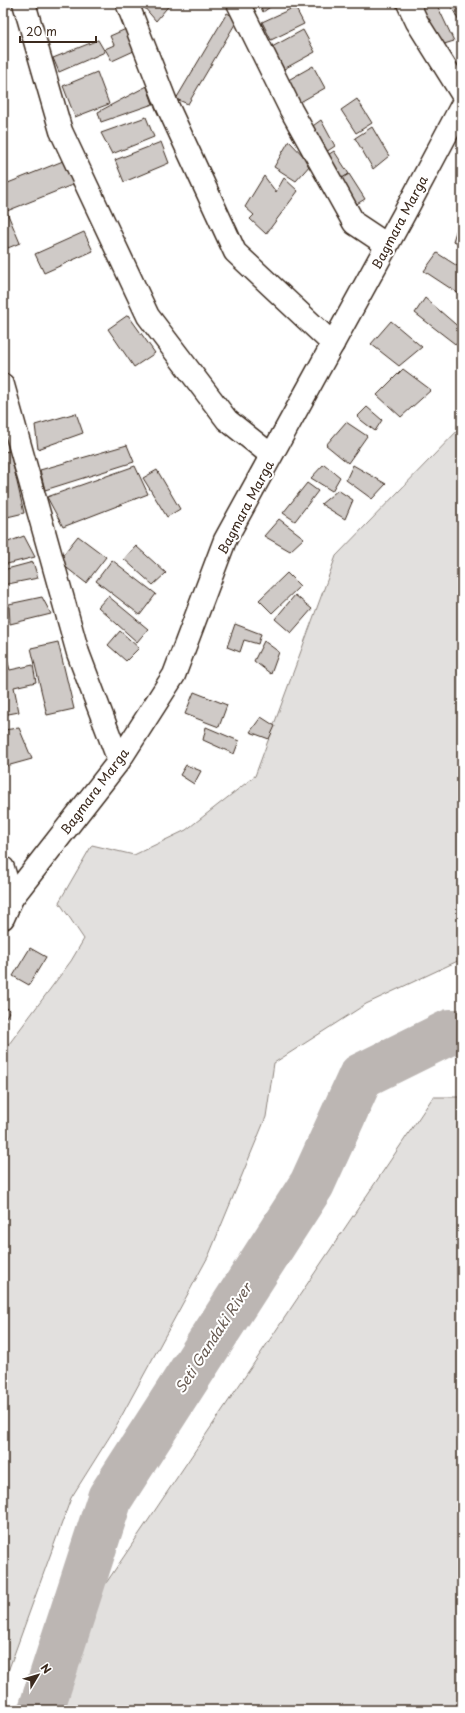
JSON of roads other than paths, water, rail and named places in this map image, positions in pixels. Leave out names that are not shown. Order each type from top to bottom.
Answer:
[{"type":"street","points":[[24,3],[61,131],[148,316],[228,420],[271,455]]},
{"type":"street","points":[[127,3],[167,105],[235,252],[333,344]]},
{"type":"street","points":[[238,3],[291,110],[354,222],[387,245]]},
{"type":"street","points":[[408,3],[417,22],[462,94]]},
{"type":"street","name":"Bagmara Marga","points":[[3,918],[12,898],[119,761],[174,675],[224,540],[333,344],[462,105]]},
{"type":"street","points":[[3,384],[78,653],[119,761]]},
{"type":"street","points":[[3,868],[12,898]]},
{"type":"waterway","name":"Seti Gandaki River","points":[[41,1710],[110,1498],[312,1184],[361,1076],[450,1032],[462,1032]]}]
